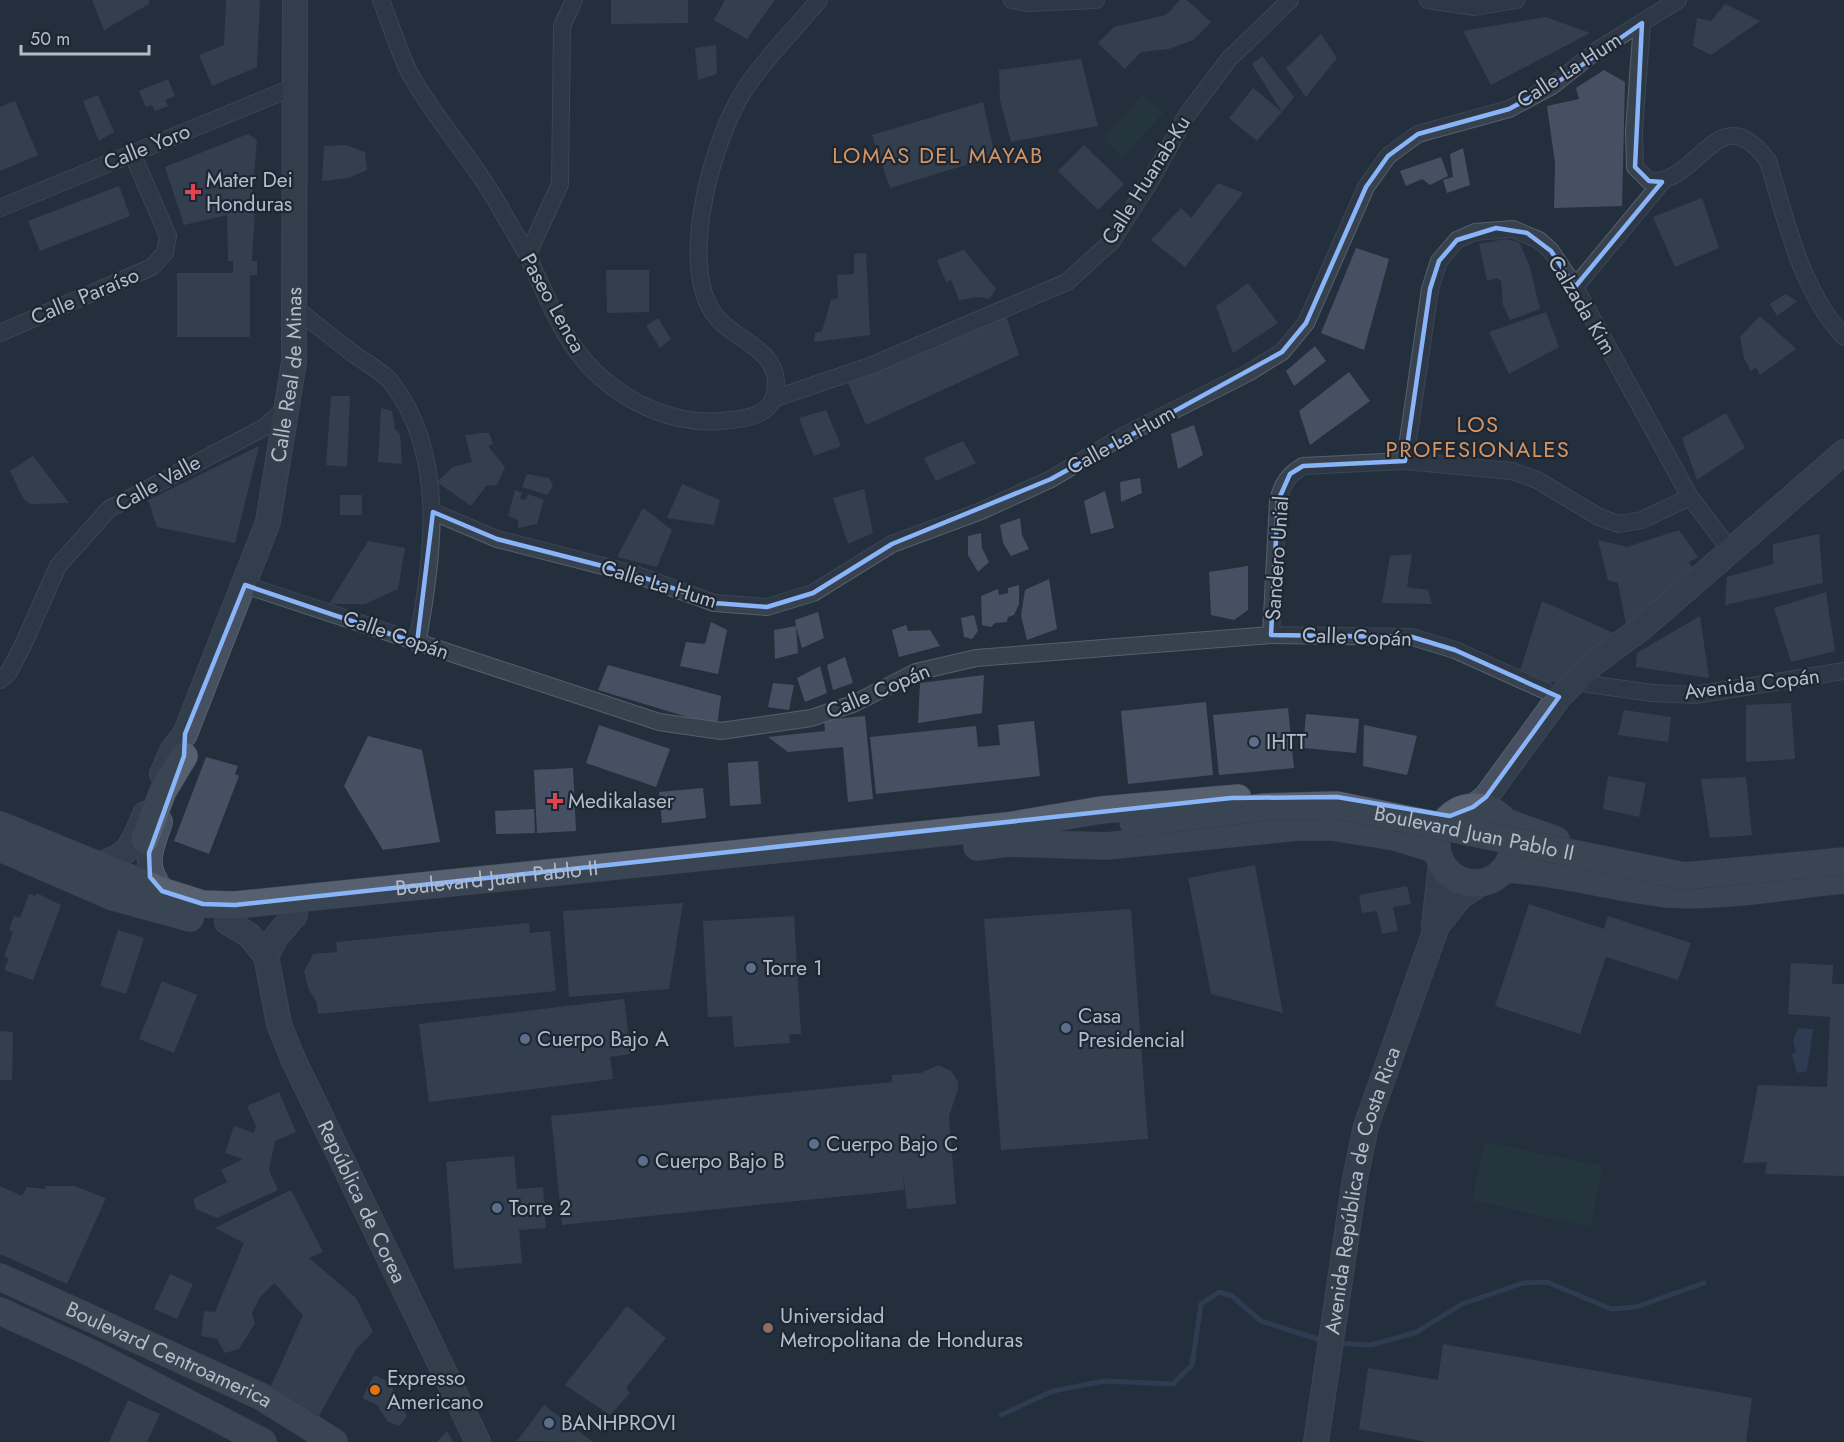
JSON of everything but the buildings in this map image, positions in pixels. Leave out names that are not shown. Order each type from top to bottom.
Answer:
[{"type":"main road","points":[[145,839],[163,791],[185,745]]},
{"type":"main road","name":"Boulevard Juan Pablo II","points":[[0,848],[113,897],[204,921],[228,922],[1007,835],[1101,810],[1291,795],[1337,797],[1481,815],[1561,841],[1673,867],[1705,868],[1844,851]]},
{"type":"main road","name":"Boulevard Juan Pablo II","points":[[0,825],[87,869],[203,904],[235,905],[1103,826],[1265,807],[1337,805],[1684,876],[1844,861]]},
{"type":"main road","points":[[1481,815],[1514,846],[1494,876],[1458,880],[1448,873],[1439,856],[1440,832],[1481,815]]},
{"type":"main road","name":"Boulevard Juan Pablo II","points":[[1007,835],[1106,846],[1298,827],[1332,827],[1395,837],[1439,856]]},
{"type":"main road","points":[[0,837],[87,869]]},
{"type":"main road","name":"Boulevard Juan Pablo II","points":[[1494,876],[1560,874],[1669,894],[1700,894],[1844,880]]},
{"type":"main road","name":"Boulevard Centroamerica","points":[[0,1277],[260,1396],[334,1442]]},
{"type":"main road","name":"Boulevard Centroamerica","points":[[0,1311],[93,1354],[263,1442]]},
{"type":"street","name":"Calle Real de Minas","points":[[162,891],[150,876],[149,854],[185,745],[268,522],[289,405],[294,362],[295,0]]},
{"type":"street","name":"Paseo Lenca","points":[[381,0],[409,72],[496,200],[527,256],[560,325],[594,371],[652,411],[691,422],[750,418],[765,411],[773,399]]},
{"type":"street","points":[[527,256],[560,184],[562,26],[574,0]]},
{"type":"street","points":[[773,399],[774,375],[769,361],[759,349],[727,327],[713,314],[704,293],[699,249],[700,225],[712,166],[726,121],[746,87],[819,0]]},
{"type":"street","points":[[1012,0],[1027,3],[1096,0]]},
{"type":"street","name":"Calle Huanab-Ku","points":[[773,399],[870,366],[1067,282],[1112,241],[1151,180],[1186,116],[1229,59],[1290,0]]},
{"type":"street","points":[[1428,0],[1475,7],[1516,0]]},
{"type":"street","name":"Calle La Hum","points":[[433,512],[497,539],[634,574],[714,603],[767,607],[813,593],[892,544],[981,511],[1051,478],[1123,436],[1248,373],[1282,352],[1306,323],[1366,187],[1388,156],[1418,134],[1518,104],[1552,86],[1596,51],[1678,0]]},
{"type":"street","points":[[1642,23],[1634,131],[1635,167],[1649,181],[1662,182]]},
{"type":"street","name":"Calle Yoro","points":[[0,208],[294,87]]},
{"type":"street","points":[[1575,287],[1662,182],[1681,171],[1721,137],[1735,135],[1747,139],[1758,147],[1768,161],[1812,292],[1828,320],[1844,337]]},
{"type":"street","name":"Calle Paraíso","points":[[0,333],[152,267],[165,253],[168,236],[132,153]]},
{"type":"street","name":"Calzada Kim","points":[[1405,460],[1430,289],[1439,261],[1457,240],[1475,232],[1496,228],[1520,231],[1539,240],[1551,251],[1575,287],[1690,497],[1731,551]]},
{"type":"street","points":[[294,306],[391,381],[413,418],[422,446],[433,512],[431,554],[417,643]]},
{"type":"street","name":"Calle Valle","points":[[0,680],[9,672],[23,645],[58,566],[109,509],[265,427],[289,405]]},
{"type":"street","points":[[1481,815],[1486,797],[1558,697],[1594,663],[1643,627],[1844,452]]},
{"type":"street","name":"Sandero Unial","points":[[1271,635],[1278,501],[1281,487],[1290,474],[1303,466],[1405,460],[1498,469],[1524,475],[1599,517],[1619,524],[1642,520],[1690,497]]},
{"type":"street","name":"Calle Copán","points":[[244,585],[659,722],[720,732],[833,712],[916,672],[953,662],[1025,653],[1271,635],[1412,636],[1455,650],[1558,697]]},
{"type":"street","points":[[1481,815],[1500,800],[1560,714],[1643,627]]},
{"type":"street","name":"Avenida Copán","points":[[1588,684],[1652,693],[1695,695],[1844,671]]},
{"type":"street","name":"Calle Real de Minas","points":[[87,869],[119,858],[132,845],[172,751],[185,745]]},
{"type":"street","name":"Avenida República de Costa Rica","points":[[1431,944],[1438,902],[1439,856]]},
{"type":"street","name":"Avenida República de Costa Rica","points":[[1316,1442],[1355,1179],[1366,1126],[1437,926],[1453,904],[1494,876]]},
{"type":"street","points":[[228,922],[249,935],[266,956],[276,936],[295,915]]},
{"type":"street","name":"República de Corea","points":[[266,956],[279,1024],[292,1059],[478,1442]]},
{"type":"highlighted area","points":[[1642,23],[1635,167],[1649,181],[1662,182],[1575,287],[1551,251],[1527,233],[1496,228],[1457,240],[1439,261],[1430,289],[1405,461],[1303,466],[1290,474],[1278,501],[1271,635],[1412,637],[1455,650],[1559,697],[1486,797],[1473,807],[1450,816],[1337,797],[1231,798],[235,905],[203,904],[162,891],[150,877],[149,853],[184,756],[185,734],[245,585],[417,643],[433,512],[497,539],[634,574],[714,603],[767,607],[813,593],[892,544],[1051,479],[1282,352],[1306,323],[1366,187],[1388,156],[1418,134],[1509,109],[1552,86]]},
{"type":"green space","points":[[1143,94],[1163,113],[1123,157],[1103,139]]},
{"type":"green space","points":[[1485,1142],[1603,1166],[1590,1227],[1472,1200]]},
{"type":"water","points":[[1798,1028],[1813,1029],[1807,1071],[1797,1073],[1792,1054],[1796,1052],[1793,1041]]},
{"type":"waterway","points":[[1336,1343],[1370,1345],[1417,1332],[1462,1304],[1523,1283],[1547,1282],[1611,1309],[1636,1307],[1704,1283]]},
{"type":"waterway","points":[[1001,1415],[1053,1391],[1104,1381],[1173,1384],[1192,1365],[1201,1304],[1219,1292],[1232,1296],[1261,1321],[1324,1341]]},
{"type":"tunnel","points":[[107,881],[123,878],[128,874],[136,862],[145,839]]},
{"type":"place","name":"Mater Dei Honduras","points":[[193,192]]},
{"type":"place","name":"IHTT","points":[[1254,742]]},
{"type":"place","name":"Medikalaser","points":[[555,801]]},
{"type":"place","name":"Torre 1","points":[[751,968]]},
{"type":"place","name":"Casa Presidencial","points":[[1066,1028]]},
{"type":"place","name":"Cuerpo Bajo A","points":[[525,1039]]},
{"type":"place","name":"Cuerpo Bajo C","points":[[814,1144]]},
{"type":"place","name":"Cuerpo Bajo B","points":[[643,1161]]},
{"type":"place","name":"Torre 2","points":[[497,1208]]},
{"type":"place","name":"Universidad Metropolitana de Honduras","points":[[768,1328]]},
{"type":"place","name":"Expresso Americano","points":[[375,1390]]},
{"type":"place","name":"BANHPROVI","points":[[549,1423]]},
{"type":"district","name":"LOMAS DEL MAYAB","points":[[938,155]]},
{"type":"district","name":"LOS PROFESIONALES","points":[[1478,437]]}]
